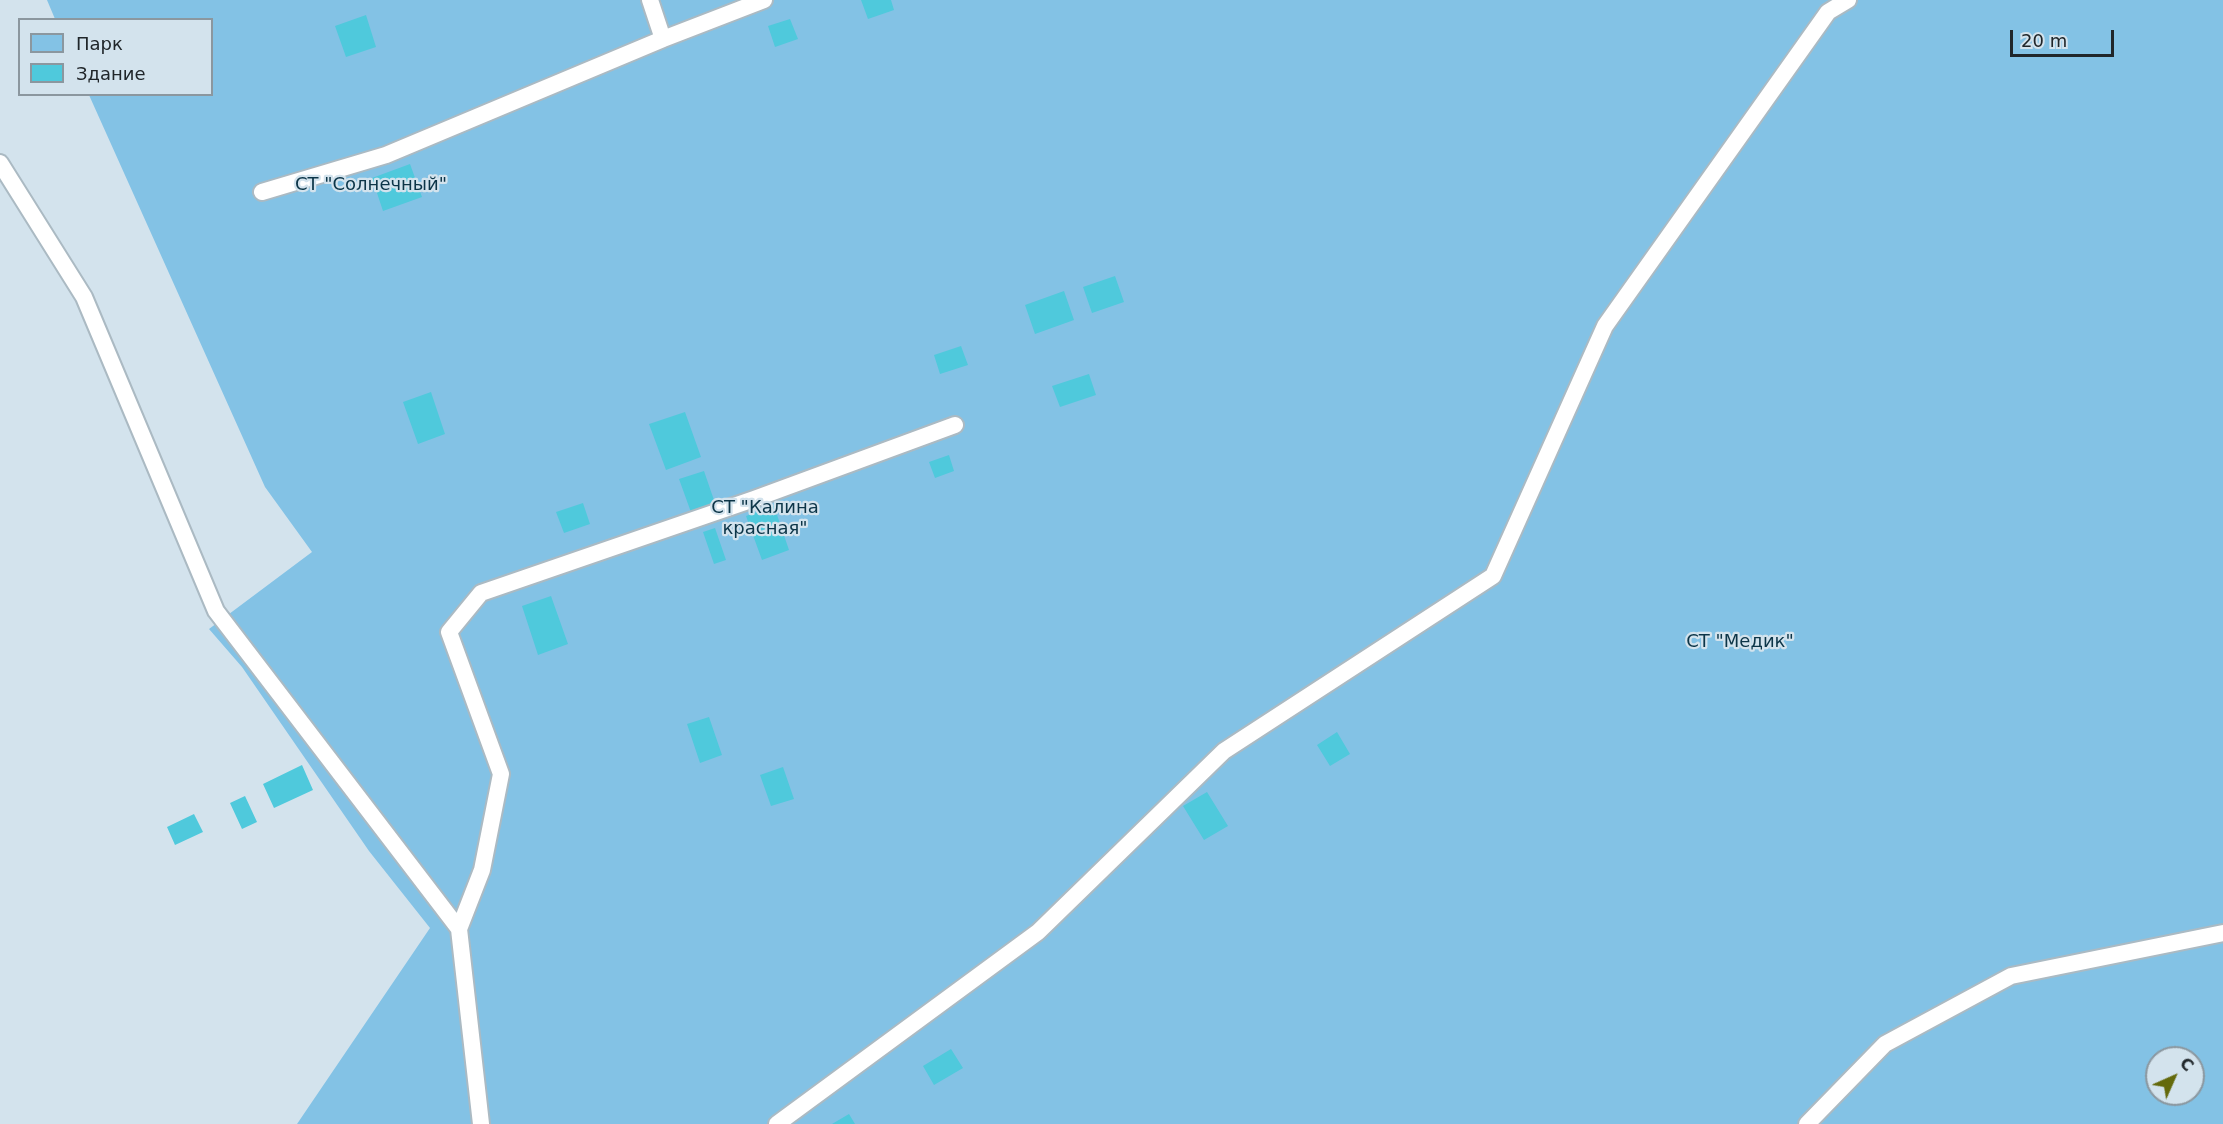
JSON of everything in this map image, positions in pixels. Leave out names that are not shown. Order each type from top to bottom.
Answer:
[{"type":"lane","points":[[650,0],[663,39]]},
{"type":"lane","points":[[261,192],[386,155],[663,39],[764,0]]},
{"type":"lane","points":[[777,1124],[1038,932],[1224,751],[1493,576],[1605,326],[1828,12],[1848,0]]},
{"type":"lane","points":[[0,163],[84,297],[216,611],[459,929]]},
{"type":"lane","points":[[482,1124],[459,929],[482,870],[501,774],[448,632],[481,592],[743,502],[955,425]]},
{"type":"lane","points":[[1807,1124],[1885,1044],[2011,976],[2223,933]]},
{"type":"green space","points":[[47,0],[2223,0],[2223,1124],[297,1124],[430,928],[369,851],[242,667],[209,629],[312,552],[265,487],[89,96],[213,96],[213,18],[55,18]]},
{"type":"building","points":[[861,0],[891,0],[894,10],[868,19]]},
{"type":"building","points":[[366,15],[376,47],[346,57],[335,26]]},
{"type":"building","points":[[790,19],[798,39],[775,47],[768,26]]},
{"type":"building","points":[[410,164],[422,197],[383,211],[372,178]]},
{"type":"building","points":[[1115,276],[1124,302],[1092,313],[1083,287]]},
{"type":"building","points":[[1064,291],[1074,320],[1035,334],[1025,305]]},
{"type":"building","points":[[961,346],[968,365],[940,374],[934,355]]},
{"type":"building","points":[[1089,374],[1096,395],[1060,407],[1052,386]]},
{"type":"building","points":[[431,392],[445,434],[418,444],[403,402]]},
{"type":"building","points":[[685,412],[701,457],[666,470],[649,424]]},
{"type":"building","points":[[949,455],[954,471],[935,478],[929,462]]},
{"type":"building","points":[[704,471],[716,506],[692,515],[679,479]]},
{"type":"building","points":[[583,503],[590,524],[564,533],[556,512]]},
{"type":"building","points":[[774,506],[789,550],[762,560],[746,516]]},
{"type":"building","points":[[715,528],[726,560],[714,564],[703,532]]},
{"type":"building","points":[[551,596],[568,644],[538,655],[522,606]]},
{"type":"building","points":[[709,717],[722,755],[700,763],[687,724]]},
{"type":"building","points":[[1337,732],[1350,754],[1330,766],[1317,745]]},
{"type":"building","points":[[302,765],[313,790],[274,808],[263,784]]},
{"type":"building","points":[[783,767],[794,799],[771,806],[760,775]]},
{"type":"building","points":[[1207,792],[1228,826],[1204,840],[1183,806]]},
{"type":"building","points":[[245,796],[257,822],[242,829],[230,803]]},
{"type":"building","points":[[194,814],[203,832],[175,845],[167,827]]},
{"type":"building","points":[[951,1049],[963,1068],[934,1085],[923,1066]]},
{"type":"building","points":[[849,1114],[855,1124],[832,1124]]},
{"type":"park label","name":"СТ \"Солнечный\"","points":[[371,185]]},
{"type":"park label","name":"СТ \"Калина красная\"","points":[[765,518]]},
{"type":"park label","name":"СТ \"Медик\"","points":[[1740,642]]}]
